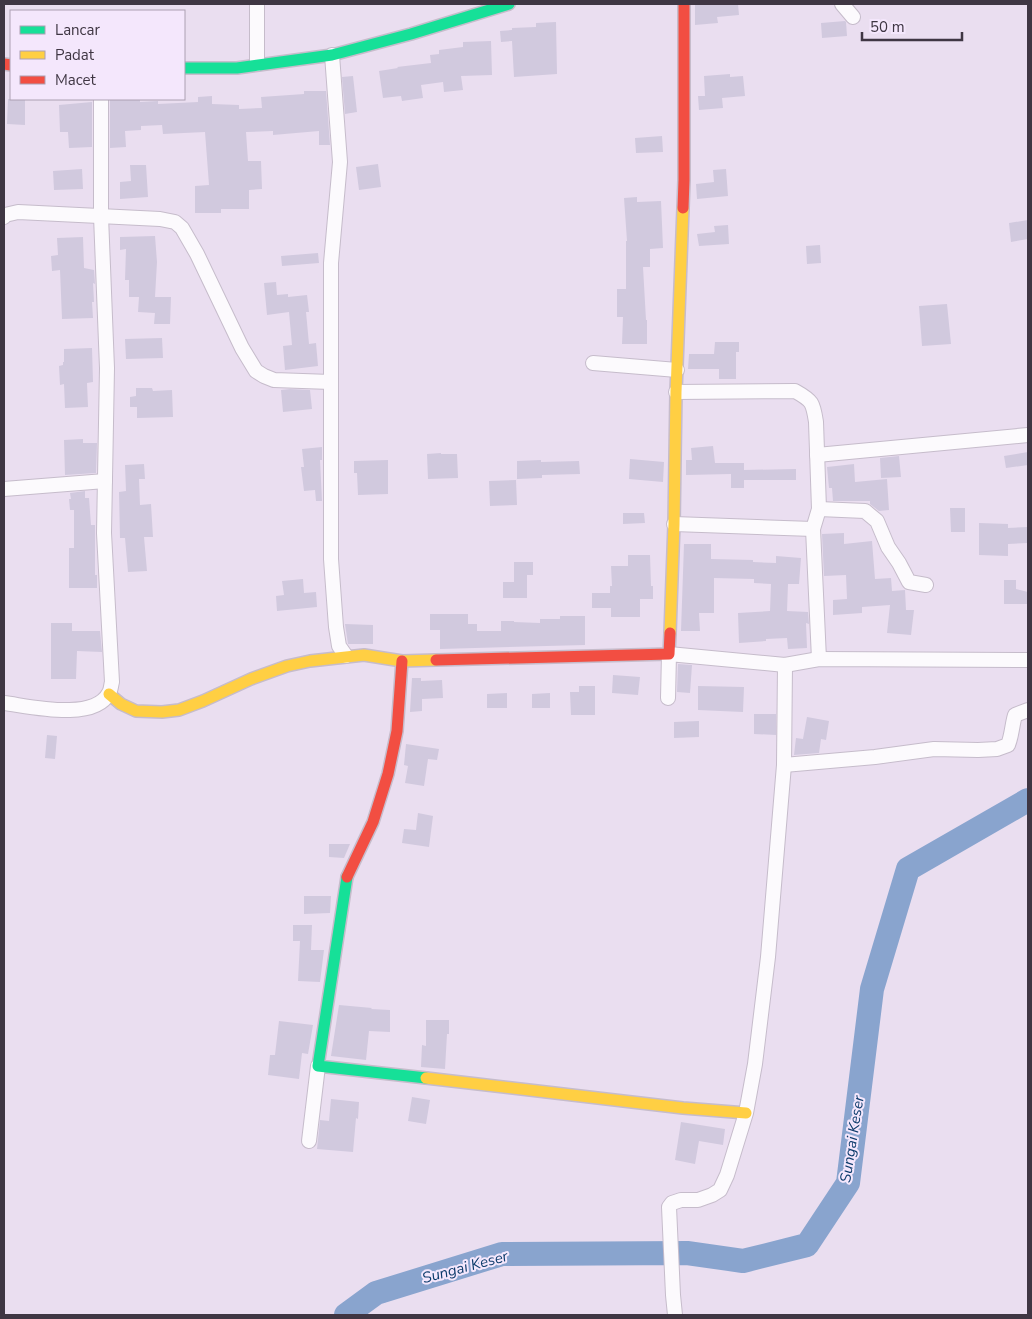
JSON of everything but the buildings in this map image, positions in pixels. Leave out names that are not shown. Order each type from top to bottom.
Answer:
[{"type":"street","points":[[257,4],[258,64]]},
{"type":"street","points":[[668,698],[684,180],[684,4]]},
{"type":"street","points":[[842,4],[853,17]]},
{"type":"street","points":[[185,68],[238,68],[332,55],[411,34],[502,5]]},
{"type":"street","points":[[332,55],[340,162],[331,262],[330,559],[339,646],[346,656]]},
{"type":"street","points":[[4,703],[62,711],[86,708],[100,703],[109,694],[112,682],[104,533],[107,368],[101,216],[101,100]]},
{"type":"street","points":[[4,218],[18,212],[160,219],[174,222],[182,228],[242,348],[256,371],[274,380],[331,382]]},
{"type":"street","points":[[593,363],[677,370]]},
{"type":"street","points":[[676,392],[795,391],[808,398],[814,409],[819,509],[813,529],[819,659]]},
{"type":"street","points":[[817,456],[1028,435]]},
{"type":"street","points":[[4,489],[105,481]]},
{"type":"street","points":[[819,509],[865,511],[877,521],[888,547],[899,563],[908,582],[926,585]]},
{"type":"street","points":[[674,524],[813,529]]},
{"type":"street","points":[[109,694],[121,704],[136,711],[162,712],[179,710],[251,679],[287,666],[310,661],[364,655],[402,661],[669,654],[785,664],[819,659],[1028,660]]},
{"type":"street","points":[[309,1141],[318,1066],[347,877],[372,822],[388,774],[397,731],[402,661]]},
{"type":"street","points":[[675,1315],[670,1207],[672,1203],[681,1200],[698,1200],[720,1190],[746,1113],[756,1064],[768,957],[784,765],[785,664]]},
{"type":"street","points":[[784,765],[875,757],[934,749],[997,749],[1008,745],[1012,736],[1012,724],[1015,715],[1028,710]]},
{"type":"street","points":[[318,1066],[663,1106],[746,1113]]},
{"type":"waterway","name":"Sungai Keser","points":[[346,1315],[376,1293],[502,1254],[687,1253],[743,1261],[807,1245],[848,1183],[872,989],[908,869],[1028,800]]},
{"type":"traffic: fast","points":[[185,68],[237,68],[332,55],[411,34],[509,4]]},
{"type":"traffic: fast","points":[[347,877],[318,1066],[426,1078]]},
{"type":"traffic: slow","points":[[670,633],[683,208]]},
{"type":"traffic: slow","points":[[109,694],[121,704],[136,711],[162,712],[179,710],[251,679],[287,666],[310,661],[364,655],[402,661],[436,660]]},
{"type":"traffic: slow","points":[[426,1078],[683,1108],[746,1113]]},
{"type":"traffic: jam","points":[[683,208],[684,4]]},
{"type":"traffic: jam","points":[[4,64],[10,65]]},
{"type":"traffic: jam","points":[[436,660],[669,654],[670,633]]},
{"type":"traffic: jam","points":[[347,877],[373,822],[388,774],[397,731],[402,661]]}]
